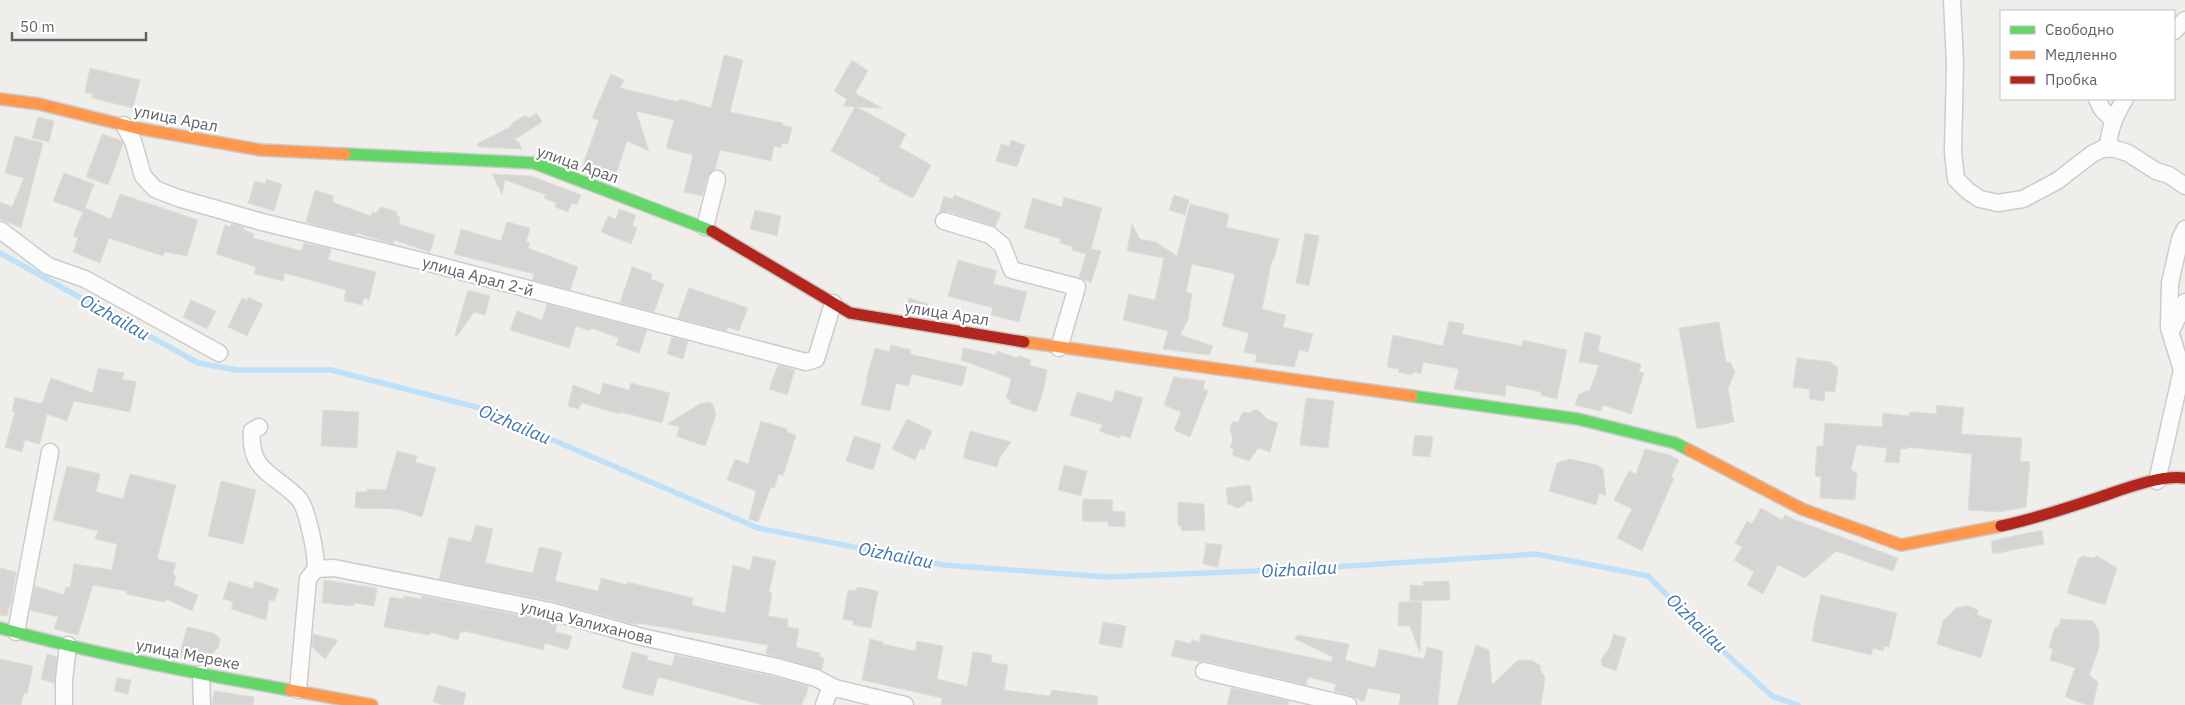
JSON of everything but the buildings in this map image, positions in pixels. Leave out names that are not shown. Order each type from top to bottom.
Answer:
[{"type":"street","points":[[1952,0],[1955,64],[1953,152],[1956,179],[1968,191],[1980,199],[1998,203],[2023,199],[2057,181],[2092,154],[2108,149],[2128,153],[2156,171],[2169,175],[2185,186]]},
{"type":"street","points":[[2175,30],[2185,20]]},
{"type":"street","name":"улица Арал","points":[[0,99],[39,104],[124,125],[261,150],[534,163],[705,227],[850,313],[1059,348],[1578,419],[1675,443],[1802,509],[1902,545],[2034,519],[2128,488],[2175,477],[2185,478]]},
{"type":"street","points":[[2098,100],[2102,109],[2113,120]]},
{"type":"street","points":[[2108,149],[2108,135],[2113,120],[2124,100]]},
{"type":"street","name":"улица Арал 2-й","points":[[124,125],[134,141],[143,176],[155,189],[178,198],[262,222],[632,315],[806,362],[816,359],[832,303]]},
{"type":"street","points":[[705,227],[717,179]]},
{"type":"street","points":[[944,221],[990,235],[1002,245],[1012,270],[1077,287],[1059,348]]},
{"type":"street","points":[[2157,481],[2182,370],[2170,333],[2170,283],[2180,239],[2185,229]]},
{"type":"street","points":[[0,230],[48,266],[85,279],[219,353]]},
{"type":"street","points":[[2170,333],[2185,302]]},
{"type":"street","points":[[259,427],[252,431],[251,443],[254,455],[270,477],[300,500],[308,517],[315,569],[308,579],[298,690]]},
{"type":"street","points":[[16,632],[50,452]]},
{"type":"street","name":"улица Уалиханова","points":[[315,569],[334,568],[550,612],[638,636],[816,678],[835,688],[905,705]]},
{"type":"street","name":"улица Мереке","points":[[0,628],[201,674],[298,690],[372,705]]},
{"type":"street","points":[[64,705],[68,645]]},
{"type":"street","points":[[1204,671],[1348,705]]},
{"type":"street","points":[[201,674],[202,705]]},
{"type":"street","points":[[824,705],[828,694],[835,688]]},
{"type":"waterway","name":"Oizhailau","points":[[0,253],[198,363],[237,370],[331,370],[476,407],[758,528],[944,565],[1108,577],[1301,569],[1536,554],[1648,576],[1722,650],[1772,696],[1798,705]]},
{"type":"traffic: fast","points":[[345,154],[534,163],[712,231]]},
{"type":"traffic: fast","points":[[1412,396],[1578,419],[1675,443],[1689,450]]},
{"type":"traffic: fast","points":[[0,628],[144,662],[290,690]]},
{"type":"traffic: slow","points":[[0,99],[39,104],[136,128],[261,150],[345,154]]},
{"type":"traffic: slow","points":[[1024,342],[1412,396]]},
{"type":"traffic: slow","points":[[1689,450],[1802,509],[1901,545],[2001,526]]},
{"type":"traffic: slow","points":[[290,690],[372,705]]},
{"type":"traffic: jam","points":[[712,231],[850,313],[1024,342]]},
{"type":"traffic: jam","points":[[2001,526],[2051,513],[2142,483],[2185,478]]}]
